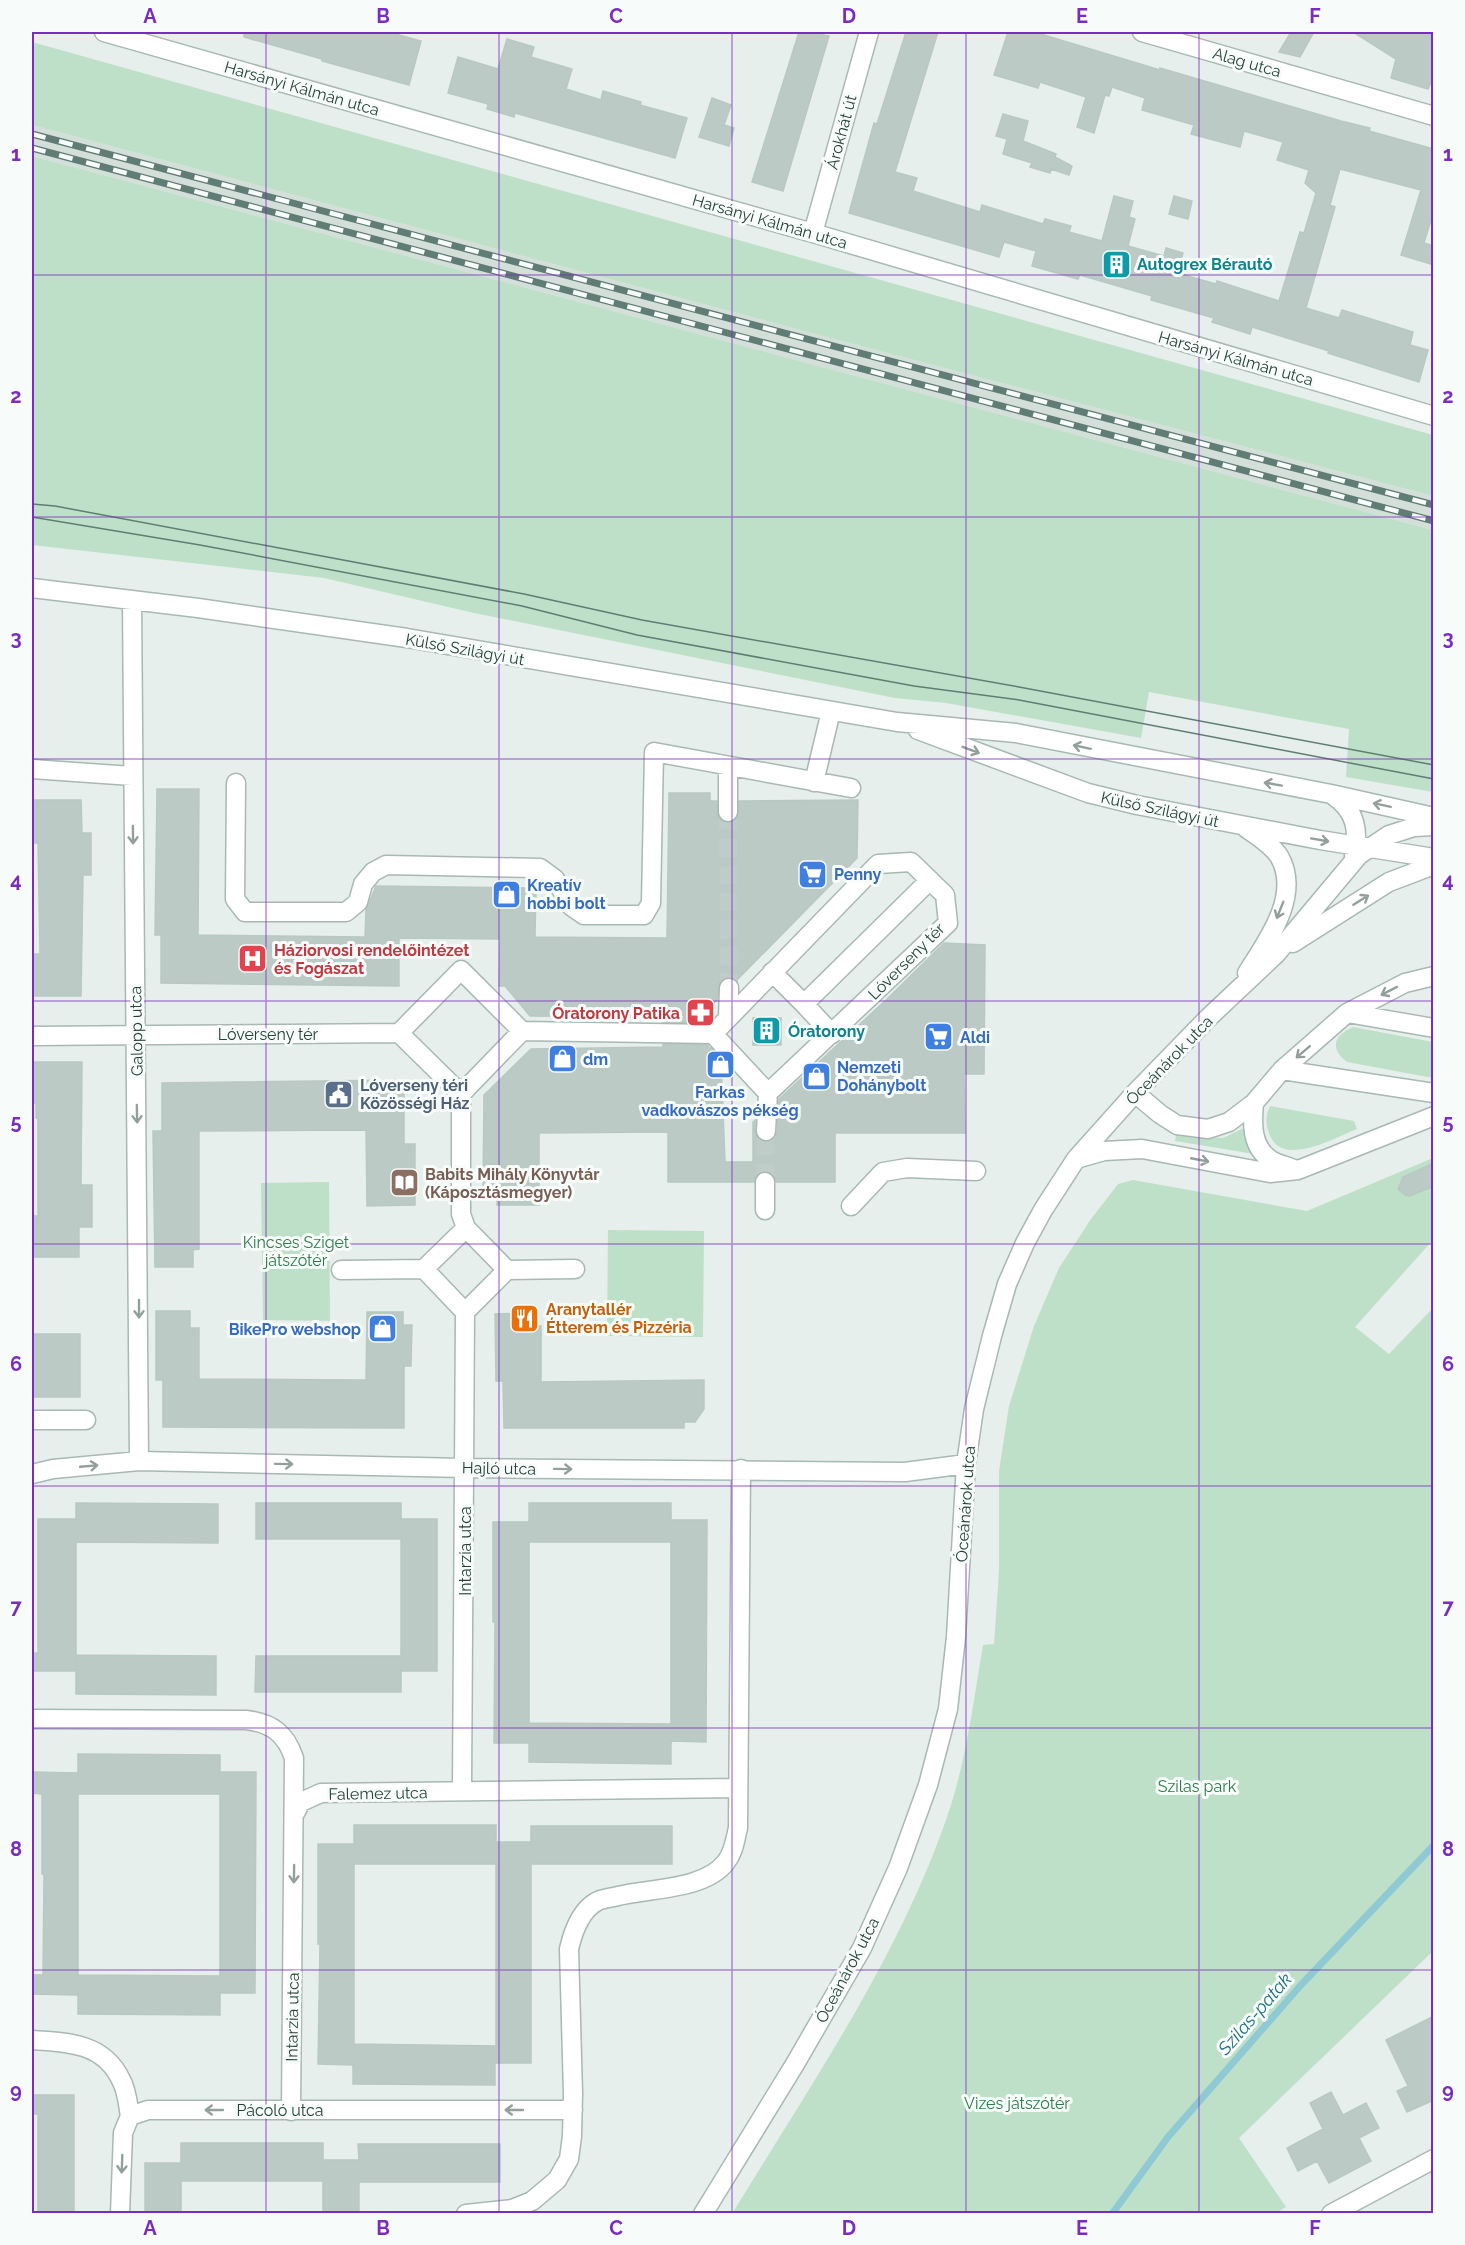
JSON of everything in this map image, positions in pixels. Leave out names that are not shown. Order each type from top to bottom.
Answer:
[{"type":"street","name":"Harsányi Kálmán utca","points":[[104,32],[813,233],[1434,416]]},
{"type":"street","name":"Árokhát út","points":[[813,233],[869,32]]},
{"type":"street","name":"Alag utca","points":[[1142,32],[1434,116]]},
{"type":"street","name":"Külső Szilágyi út","points":[[32,588],[406,638],[897,722],[1016,734],[1330,794],[1434,817]]},
{"type":"street","name":"Galopp utca","points":[[132,601],[139,1461]]},
{"type":"street","points":[[814,782],[831,711]]},
{"type":"street","name":"Külső Szilágyi út","points":[[897,722],[1088,793],[1243,826],[1434,858]]},
{"type":"street","points":[[236,783],[234,899],[245,912],[346,912],[358,902],[363,885],[373,872],[386,865],[540,868],[555,879],[571,906],[584,915],[644,915],[651,903],[654,752],[850,788]]},
{"type":"street","points":[[728,767],[728,812]]},
{"type":"street","points":[[32,769],[132,776]]},
{"type":"street","points":[[1330,794],[1345,803],[1353,816],[1363,846],[1414,827],[1434,826]]},
{"type":"street","points":[[1234,994],[1266,942],[1283,906],[1286,894],[1283,864],[1278,854],[1243,826]]},
{"type":"street","name":"Óceánárok utca","points":[[703,2214],[795,2064],[862,1948],[898,1868],[928,1785],[948,1709],[956,1637],[966,1464],[974,1409],[1007,1284],[1025,1243],[1076,1159],[1136,1093],[1276,954],[1363,846]]},
{"type":"street","name":"Lóverseny tér","points":[[713,1034],[878,864],[911,862],[945,896],[948,923],[768,1093]]},
{"type":"street","points":[[1276,954],[1389,882],[1409,872],[1434,865]]},
{"type":"street","points":[[804,1004],[930,880]]},
{"type":"street","points":[[461,1094],[399,1033],[461,970],[522,1031],[713,1034],[768,1093],[766,1131]]},
{"type":"street","points":[[772,972],[832,1034]]},
{"type":"street","points":[[1136,1093],[1160,1114],[1185,1127],[1208,1129],[1229,1122],[1254,1103],[1282,1070],[1347,1013],[1405,983],[1434,976]]},
{"type":"street","points":[[728,1018],[729,988]]},
{"type":"street","points":[[1347,1013],[1434,1028]]},
{"type":"street","points":[[507,1270],[466,1228],[461,1214],[461,1094],[522,1031]]},
{"type":"street","name":"Lóverseny tér","points":[[32,1036],[399,1033]]},
{"type":"street","points":[[1282,1070],[1434,1093]]},
{"type":"street","points":[[1254,1103],[1252,1125],[1256,1143],[1270,1160],[1298,1170]]},
{"type":"street","points":[[1076,1159],[1104,1151],[1142,1149],[1270,1173],[1298,1170],[1434,1116]]},
{"type":"street","points":[[850,1206],[883,1172],[908,1168],[976,1171]]},
{"type":"street","points":[[765,1182],[765,1210]]},
{"type":"street","points":[[341,1270],[424,1269],[466,1228]]},
{"type":"street","points":[[424,1269],[465,1312],[507,1270],[575,1269]]},
{"type":"street","name":"Intarzia utca","points":[[462,1791],[465,1312]]},
{"type":"street","points":[[32,1420],[86,1420]]},
{"type":"street","name":"Hajló utca","points":[[32,1474],[53,1469],[139,1461],[465,1468],[905,1472],[966,1464]]},
{"type":"street","points":[[466,2214],[512,2209],[532,2201],[545,2193],[557,2180],[569,2159],[573,2110],[569,1949],[572,1934],[580,1919],[596,1902],[634,1892],[692,1884],[710,1876],[725,1864],[734,1847],[738,1828],[741,1469]]},
{"type":"street","points":[[32,1719],[255,1721],[276,1729],[289,1742],[294,1758],[294,1815]]},
{"type":"street","name":"Falemez utca","points":[[294,1815],[301,1802],[321,1793],[738,1788]]},
{"type":"street","name":"Intarzia utca","points":[[291,2110],[294,1815]]},
{"type":"street","points":[[32,2040],[75,2043],[104,2056],[122,2080],[130,2116],[123,2133],[120,2214]]},
{"type":"street","name":"Pácoló utca","points":[[130,2116],[148,2110],[573,2110]]},
{"type":"street","points":[[1331,2214],[1434,2159]]},
{"type":"shaded area","points":[[32,125],[1433,496],[1433,530],[32,156]]},
{"type":"green space","points":[[32,42],[1433,435],[1433,496],[32,125]]},
{"type":"green space","points":[[32,156],[1433,530],[1433,792],[1346,777],[1349,729],[1149,692],[1141,738],[946,703],[895,698],[474,613],[324,578],[32,545]]},
{"type":"green space","points":[[1353,1027],[1433,1042],[1433,1078],[1347,1062],[1338,1052],[1336,1043],[1342,1034]]},
{"type":"green space","points":[[1270,1106],[1354,1121],[1357,1129],[1309,1148],[1285,1149],[1275,1144],[1269,1133],[1266,1119]]},
{"type":"green space","points":[[1244,1128],[1254,1154],[1175,1141],[1176,1135],[1223,1138]]},
{"type":"green space","name":"Szilas park","points":[[1433,1158],[1433,1240],[1355,1327],[1389,1354],[1433,1308],[1433,1951],[1239,2138],[1286,2207],[1274,2214],[732,2214],[854,2015],[882,1964],[931,1859],[951,1805],[966,1746],[983,1645],[994,1644],[999,1571],[999,1471],[1009,1406],[1034,1326],[1059,1268],[1091,1219],[1118,1184],[1133,1180],[1307,1211]]},
{"type":"green space","name":"Kincses Sziget játszótér","points":[[329,1182],[330,1321],[263,1320],[261,1183]]},
{"type":"green space","points":[[608,1230],[704,1231],[703,1337],[607,1336]]},
{"type":"building","points":[[244,32],[388,32],[421,41],[409,85],[244,37]]},
{"type":"building","points":[[799,32],[824,32],[823,35],[829,36],[783,191],[752,182]]},
{"type":"building","points":[[906,32],[938,32],[895,172],[917,178],[913,191],[980,212],[982,205],[1043,224],[1045,219],[1071,226],[1069,232],[1102,241],[1114,196],[1133,201],[1129,217],[1135,219],[1128,246],[1164,256],[1166,248],[1183,253],[1177,273],[1216,284],[1217,281],[1279,301],[1300,232],[1304,233],[1316,193],[1305,183],[1309,170],[1277,160],[1283,142],[1244,131],[1240,147],[1191,134],[1194,125],[1142,110],[1145,98],[1112,87],[1109,96],[1105,95],[1094,133],[1077,127],[1086,97],[1040,82],[1038,88],[994,75],[1008,32],[1034,32],[1160,70],[1160,68],[1370,128],[1369,131],[1434,149],[1434,210],[1424,243],[1434,246],[1434,265],[1401,255],[1421,190],[1340,169],[1330,205],[1335,207],[1306,308],[1339,318],[1342,310],[1413,332],[1410,345],[1428,350],[1419,382],[1252,327],[1250,334],[1212,322],[1214,318],[1151,300],[1152,296],[1080,275],[1078,279],[1032,266],[1036,251],[1004,242],[999,257],[849,213],[874,123],[877,124]]},
{"type":"building","points":[[1291,32],[1314,32],[1300,57],[1279,52]]},
{"type":"building","points":[[1353,32],[1434,32],[1434,75],[1428,89],[1391,78],[1396,59]]},
{"type":"building","points":[[507,39],[534,47],[531,57],[572,69],[566,89],[601,100],[603,91],[641,102],[640,105],[687,118],[675,158],[515,113],[514,117],[487,109],[488,104],[448,93],[458,57],[498,69]]},
{"type":"building","points":[[712,98],[731,105],[724,125],[734,128],[729,146],[699,137]]},
{"type":"building","points":[[1003,114],[1028,121],[1023,141],[1056,154],[1055,157],[1072,166],[1069,175],[1051,169],[1050,173],[1030,167],[1032,163],[1003,154],[1007,139],[996,136]]},
{"type":"building","points":[[1174,196],[1192,201],[1188,219],[1169,214]]},
{"type":"building","points":[[157,789],[199,789],[198,935],[365,937],[366,910],[376,886],[536,888],[535,937],[667,938],[669,793],[710,793],[710,801],[717,801],[718,817],[727,823],[733,822],[738,817],[739,801],[858,800],[857,858],[737,980],[729,977],[720,982],[717,1000],[699,1018],[711,1018],[708,1023],[663,1022],[663,1017],[530,1016],[505,986],[499,986],[500,939],[399,938],[399,986],[161,983],[161,935],[155,935]]},
{"type":"building","points":[[32,800],[81,800],[82,833],[91,833],[91,875],[83,875],[81,996],[32,996],[32,954],[40,954],[38,843],[32,843]]},
{"type":"building","points":[[944,943],[985,945],[984,1074],[964,1074],[965,1133],[835,1133],[835,1182],[776,1182],[771,1173],[764,1171],[756,1176],[754,1182],[668,1182],[668,1132],[539,1133],[539,1205],[497,1205],[497,1193],[483,1192],[484,1095],[531,1049],[663,1047],[663,1044],[708,1045],[708,1048],[711,1048],[721,1059],[725,1162],[753,1162],[753,1122],[755,1120],[755,1131],[759,1140],[766,1142],[775,1138],[779,1099]]},
{"type":"building","name":"Óratorony","points":[[753,1018],[781,1018],[781,1045],[753,1045]]},
{"type":"building","points":[[32,1062],[82,1062],[81,1185],[92,1185],[92,1227],[79,1227],[79,1257],[32,1257],[32,1216],[38,1216],[38,1118],[36,1118],[36,1103],[32,1103]]},
{"type":"building","points":[[404,1080],[404,1144],[415,1144],[415,1205],[367,1206],[366,1130],[199,1131],[199,1249],[193,1250],[193,1267],[155,1267],[153,1131],[162,1131],[162,1083]]},
{"type":"building","points":[[1434,1163],[1434,1186],[1410,1196],[1398,1189],[1403,1177]]},
{"type":"building","points":[[156,1311],[190,1311],[190,1328],[199,1328],[199,1379],[366,1380],[367,1312],[403,1312],[403,1325],[412,1325],[411,1366],[404,1366],[404,1428],[163,1427],[163,1380],[156,1380]]},
{"type":"building","points":[[533,1313],[533,1326],[541,1326],[541,1382],[704,1380],[704,1409],[695,1422],[684,1422],[684,1428],[504,1428],[503,1381],[496,1381],[495,1314]]},
{"type":"building","points":[[32,1334],[80,1334],[80,1397],[32,1397]]},
{"type":"building","points":[[76,1503],[218,1504],[218,1543],[76,1542],[76,1671],[32,1671],[32,1653],[38,1653],[38,1519],[76,1519]]},
{"type":"building","points":[[256,1503],[401,1503],[401,1519],[437,1519],[437,1671],[401,1671],[401,1692],[255,1692],[256,1656],[401,1656],[401,1539],[256,1539]]},
{"type":"building","points":[[529,1503],[671,1503],[671,1520],[707,1520],[706,1742],[671,1741],[671,1764],[529,1762],[529,1743],[494,1743],[493,1522],[529,1522]],"holes":[[[529,1542],[671,1542],[671,1724],[529,1723]]]},
{"type":"building","points":[[76,1655],[216,1656],[216,1695],[76,1694]]},
{"type":"building","points":[[78,1754],[220,1755],[220,1772],[256,1772],[255,1993],[220,1993],[220,2015],[78,2014],[78,1995],[32,1994],[32,1975],[43,1975],[44,1874],[42,1874],[42,1794],[32,1793],[32,1772],[78,1773]],"holes":[[[78,1794],[220,1794],[220,1976],[78,1975]]]},
{"type":"building","points":[[354,1825],[496,1825],[496,1842],[531,1842],[531,1826],[672,1826],[672,1864],[531,1864],[531,2063],[495,2063],[495,2085],[353,2084],[353,2065],[318,2064],[320,1944],[318,1944],[318,1844],[354,1844]],"holes":[[[354,1864],[496,1864],[496,2046],[354,2044]]]},
{"type":"building","points":[[1434,2016],[1434,2100],[1407,2112],[1397,2091],[1408,2086],[1386,2040]]},
{"type":"building","points":[[1331,2092],[1343,2115],[1366,2103],[1379,2128],[1359,2138],[1371,2161],[1329,2183],[1317,2161],[1298,2171],[1287,2148],[1323,2129],[1310,2103]]},
{"type":"building","points":[[32,2095],[74,2095],[74,2214],[38,2214],[38,2114],[32,2114]]},
{"type":"building","points":[[181,2143],[323,2143],[323,2160],[359,2160],[358,2144],[500,2144],[500,2182],[359,2182],[359,2214],[323,2214],[323,2181],[181,2181],[181,2214],[145,2214],[145,2163],[181,2163]]},
{"type":"waterway","name":"Szilas-patak","points":[[1112,2214],[1168,2137],[1300,1986],[1434,1845]]},
{"type":"tunnel","points":[[728,812],[729,988]]},
{"type":"tunnel","points":[[765,1182],[766,1131]]},
{"type":"tram line","points":[[32,504],[55,506],[524,594],[642,620],[1019,687],[1434,765]]},
{"type":"tram line","points":[[32,517],[200,545],[522,606],[637,635],[914,686],[1019,700],[1434,779]]},
{"type":"railway","points":[[32,134],[1434,505]]},
{"type":"railway","points":[[32,148],[1434,521]]},
{"type":"place","name":"Autogrex Bérautó","points":[[1116,264]]},
{"type":"place","name":"Penny","points":[[813,874]]},
{"type":"place","name":"Kreatív hobbi bolt","points":[[506,894]]},
{"type":"place","name":"Háziorvosi rendelőintézet és Fogászat","points":[[253,959]]},
{"type":"place","name":"Óratorony Patika","points":[[701,1013]]},
{"type":"place","name":"Óratorony","points":[[767,1031]]},
{"type":"place","name":"Aldi","points":[[939,1037]]},
{"type":"place","name":"dm","points":[[562,1059]]},
{"type":"place","name":"Farkas vadkovászos pékség","points":[[720,1064]]},
{"type":"place","name":"Nemzeti Dohánybolt","points":[[816,1076]]},
{"type":"place","name":"Lóverseny téri Közösségi Ház","points":[[339,1094]]},
{"type":"place","name":"Babits Mihály Könyvtár (Káposztásmegyer)","points":[[404,1183]]},
{"type":"place","name":"Aranytallér Étterem és Pizzéria","points":[[525,1318]]},
{"type":"place","name":"BikePro webshop","points":[[382,1329]]},
{"type":"park label","name":"Vizes játszótér","points":[[1017,2103]]}]
